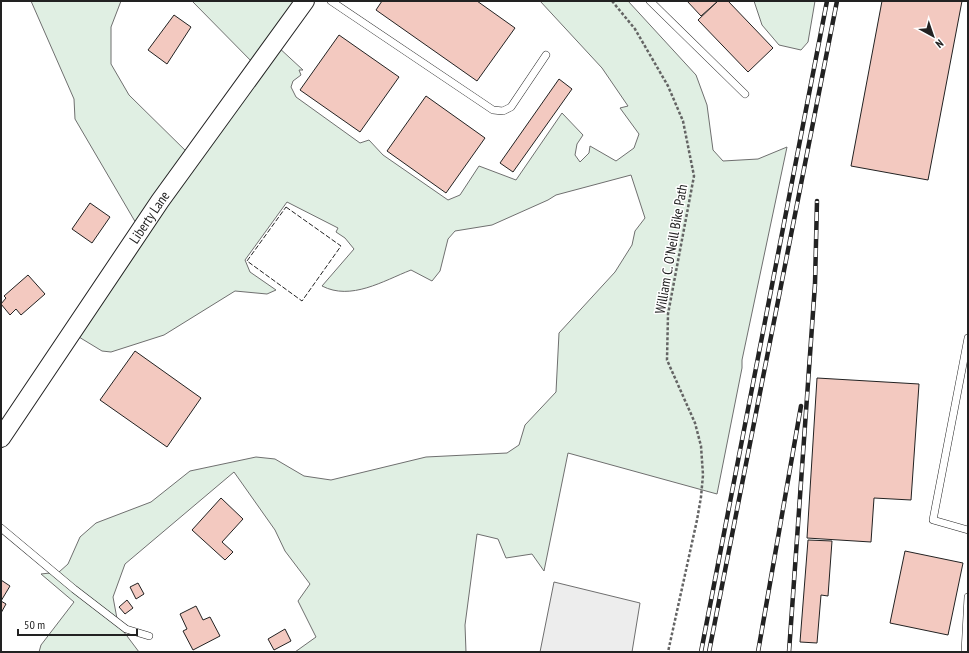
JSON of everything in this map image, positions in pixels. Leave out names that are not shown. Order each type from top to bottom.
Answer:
[{"type":"street","name":"Liberty Lane","points":[[1,438],[160,202],[305,1]]},
{"type":"lane","points":[[331,1],[493,110],[503,111],[511,107],[546,55]]},
{"type":"lane","points":[[650,1],[745,94]]},
{"type":"lane","points":[[968,338],[933,520],[968,530]]},
{"type":"lane","points":[[1,528],[74,590],[126,629],[149,636]]},
{"type":"lane","points":[[965,652],[968,597]]},
{"type":"path","name":"William C. O'Neill Bike Path","points":[[612,1],[635,29],[668,86],[683,121],[694,176],[668,314],[667,360],[695,423],[701,446],[703,475],[697,520],[676,607],[668,652]]},
{"type":"green space","points":[[31,1],[121,1],[111,27],[111,64],[129,95],[192,157],[258,68],[192,1],[306,1],[277,46],[303,70],[299,70],[301,75],[293,81],[291,87],[296,97],[360,143],[369,140],[383,155],[448,200],[460,195],[479,166],[516,180],[562,113],[583,135],[577,144],[575,155],[580,162],[589,153],[590,146],[616,161],[634,148],[639,134],[620,108],[628,106],[602,68],[540,1],[628,1],[696,75],[707,105],[713,150],[723,161],[758,159],[787,147],[742,360],[742,368],[717,494],[568,453],[544,571],[532,554],[506,558],[498,539],[477,534],[465,625],[466,652],[295,652],[316,637],[298,601],[310,584],[285,551],[275,530],[234,472],[125,564],[113,597],[118,624],[139,652],[39,652],[41,645],[74,602],[41,574],[59,572],[68,564],[80,537],[96,523],[151,502],[190,471],[256,457],[275,459],[304,476],[331,480],[426,457],[507,453],[519,445],[525,425],[556,392],[559,333],[615,272],[632,245],[635,231],[645,218],[631,175],[556,195],[492,225],[455,231],[448,239],[440,271],[432,281],[411,270],[367,288],[344,291],[333,290],[322,286],[354,249],[345,238],[336,232],[338,228],[287,202],[245,260],[250,272],[276,290],[267,294],[235,291],[164,335],[111,352],[102,351],[74,334],[140,230],[75,119],[74,99]]},
{"type":"green space","points":[[754,1],[815,1],[808,42],[801,50],[779,45],[762,25]]},
{"type":"shaded area","points":[[554,582],[640,603],[632,652],[540,652]]},
{"type":"building","points":[[382,1],[477,1],[515,28],[477,81],[376,10]]},
{"type":"building","points":[[687,1],[718,1],[701,16]]},
{"type":"building","points":[[718,1],[728,1],[773,48],[748,72],[698,20]]},
{"type":"building","points":[[882,1],[962,1],[928,180],[851,166]]},
{"type":"building","points":[[174,15],[191,27],[167,64],[148,50]]},
{"type":"building","points":[[339,35],[399,77],[360,132],[300,90]]},
{"type":"building","points":[[559,79],[572,89],[513,172],[500,163]]},
{"type":"building","points":[[426,96],[485,138],[446,193],[387,151]]},
{"type":"building","points":[[90,203],[110,217],[92,243],[72,229]]},
{"type":"building","points":[[28,275],[45,294],[21,315],[16,309],[10,315],[1,304],[6,298],[4,296]]},
{"type":"building","points":[[135,351],[201,398],[167,447],[100,400]]},
{"type":"building","points":[[817,378],[919,384],[911,500],[874,498],[871,542],[807,538]]},
{"type":"building","points":[[221,498],[243,519],[222,542],[233,552],[225,560],[192,530]]},
{"type":"building","points":[[808,540],[832,541],[828,596],[821,595],[817,643],[800,642]]},
{"type":"building","points":[[905,551],[963,563],[948,635],[890,623]]},
{"type":"building","points":[[1,580],[10,586],[1,601]]},
{"type":"building","points":[[138,583],[144,594],[136,599],[130,587]]},
{"type":"building","points":[[127,600],[133,608],[125,614],[119,607]]},
{"type":"building","points":[[1,601],[6,604],[1,613]]},
{"type":"building","points":[[196,606],[203,620],[210,617],[220,636],[193,650],[183,631],[187,629],[180,614]]},
{"type":"building","points":[[285,629],[291,641],[274,650],[268,639]]},
{"type":"railway","points":[[701,652],[827,1]]},
{"type":"railway","points":[[709,652],[837,1]]},
{"type":"railway","points":[[789,652],[815,284],[817,201]]},
{"type":"railway","points":[[758,652],[801,406]]},
{"type":"fence","points":[[286,207],[341,246],[302,301],[247,261],[286,207]]}]
